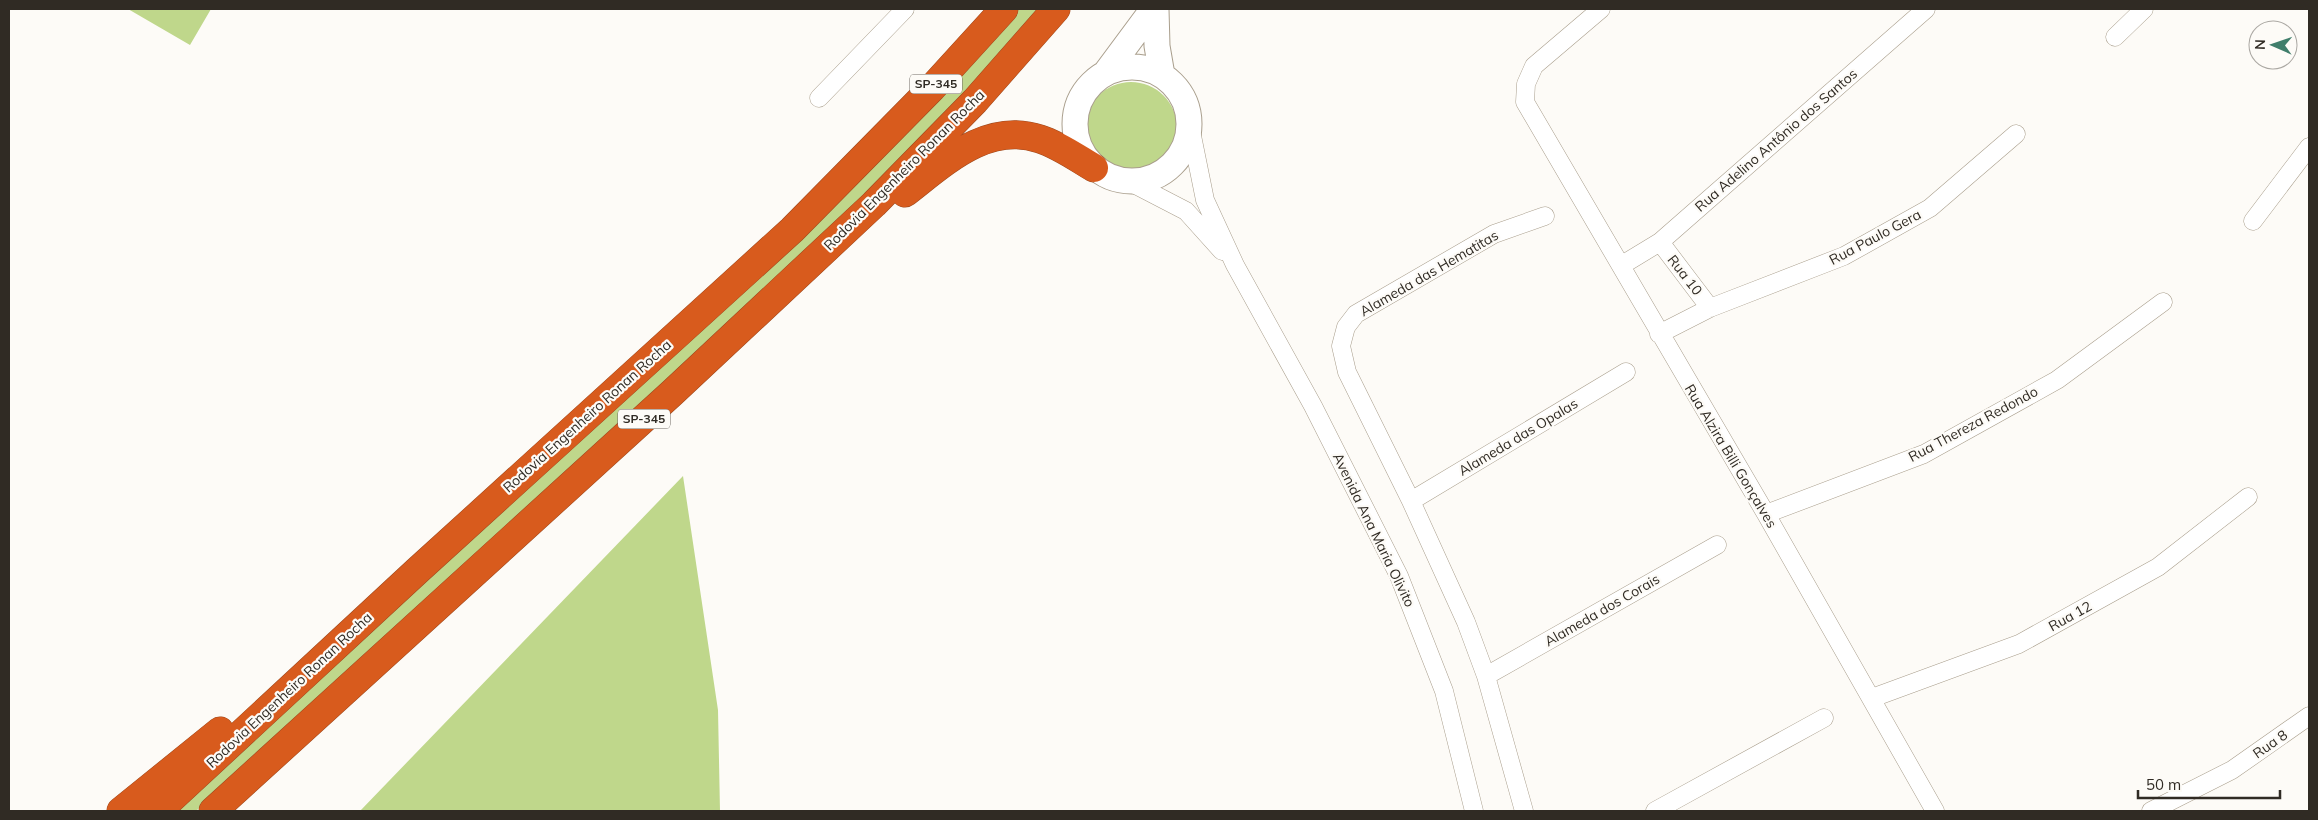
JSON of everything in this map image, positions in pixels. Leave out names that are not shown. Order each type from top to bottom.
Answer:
[{"type":"highway","name":"Rodovia Engenheiro Ronan Rocha","points":[[158,811],[417,571],[792,230],[932,88],[1004,9]]},
{"type":"highway","name":"Rodovia Engenheiro Ronan Rocha","points":[[214,811],[672,393],[817,257],[921,157],[975,101],[1056,9]]},
{"type":"highway","points":[[817,257],[966,147],[980,141],[1009,135],[1039,138],[1094,168]]},
{"type":"highway","points":[[121,811],[417,571]]},
{"type":"highway","points":[[224,811],[293,738]]},
{"type":"street","points":[[819,98],[905,9]]},
{"type":"street","points":[[1107,71],[1126,66],[1145,67],[1162,75],[1176,87],[1186,103],[1189,121],[1187,140],[1179,157],[1166,170],[1149,179],[1130,182],[1111,178],[1094,168],[1082,153],[1075,135],[1074,116],[1080,98],[1092,82],[1107,71],[1155,9]]},
{"type":"street","points":[[1155,9],[1157,46],[1162,75]]},
{"type":"street","name":"Rua Alzira Billi Gonçalves","points":[[1601,9],[1534,66],[1526,84],[1525,102],[1766,514],[1935,811]]},
{"type":"street","name":"Rua Adelino Antônio dos Santos","points":[[1622,265],[1660,242],[1926,9]]},
{"type":"street","points":[[2115,37],[2144,9]]},
{"type":"street","name":"Avenida Ana Maria Olivito","points":[[1189,121],[1205,200],[1235,265],[1313,406],[1399,576],[1444,691],[1474,811]]},
{"type":"street","name":"Rua Paulo Gera","points":[[1659,334],[1710,308],[1844,256],[1930,208],[2016,134]]},
{"type":"street","points":[[2253,221],[2309,147]]},
{"type":"street","name":"Avenida Ana Maria Olivito","points":[[1130,182],[1186,211],[1235,265]]},
{"type":"street","name":"Alameda das Hematitas","points":[[1411,501],[1346,372],[1341,346],[1346,326],[1356,314],[1494,234],[1545,216]]},
{"type":"street","name":"Rua 10","points":[[1660,242],[1710,308]]},
{"type":"street","name":"Rua Thereza Redondo","points":[[1766,514],[1924,454],[2057,380],[2163,302]]},
{"type":"street","name":"Alameda das Opalas","points":[[1411,501],[1626,372]]},
{"type":"street","name":"Rua 12","points":[[1872,698],[2019,644],[2158,567],[2248,497]]},
{"type":"street","points":[[1411,501],[1466,622],[1486,676],[1524,811]]},
{"type":"street","name":"Alameda dos Corais","points":[[1486,676],[1717,545]]},
{"type":"street","name":"Rua 8","points":[[2151,811],[2232,770],[2309,716]]},
{"type":"street","points":[[1655,811],[1824,718]]},
{"type":"green space","points":[[128,9],[211,9],[190,45]]},
{"type":"green space","points":[[1018,9],[1041,9],[975,83],[827,234],[196,811],[172,811],[964,69]]},
{"type":"green space","points":[[1131,82],[1148,86],[1163,96],[1173,111],[1177,128],[1173,145],[1163,160],[1148,170],[1131,174],[1114,170],[1099,160],[1089,145],[1085,128],[1089,111],[1099,96],[1114,86]]},
{"type":"green space","points":[[683,476],[718,710],[720,811],[360,811]]}]
